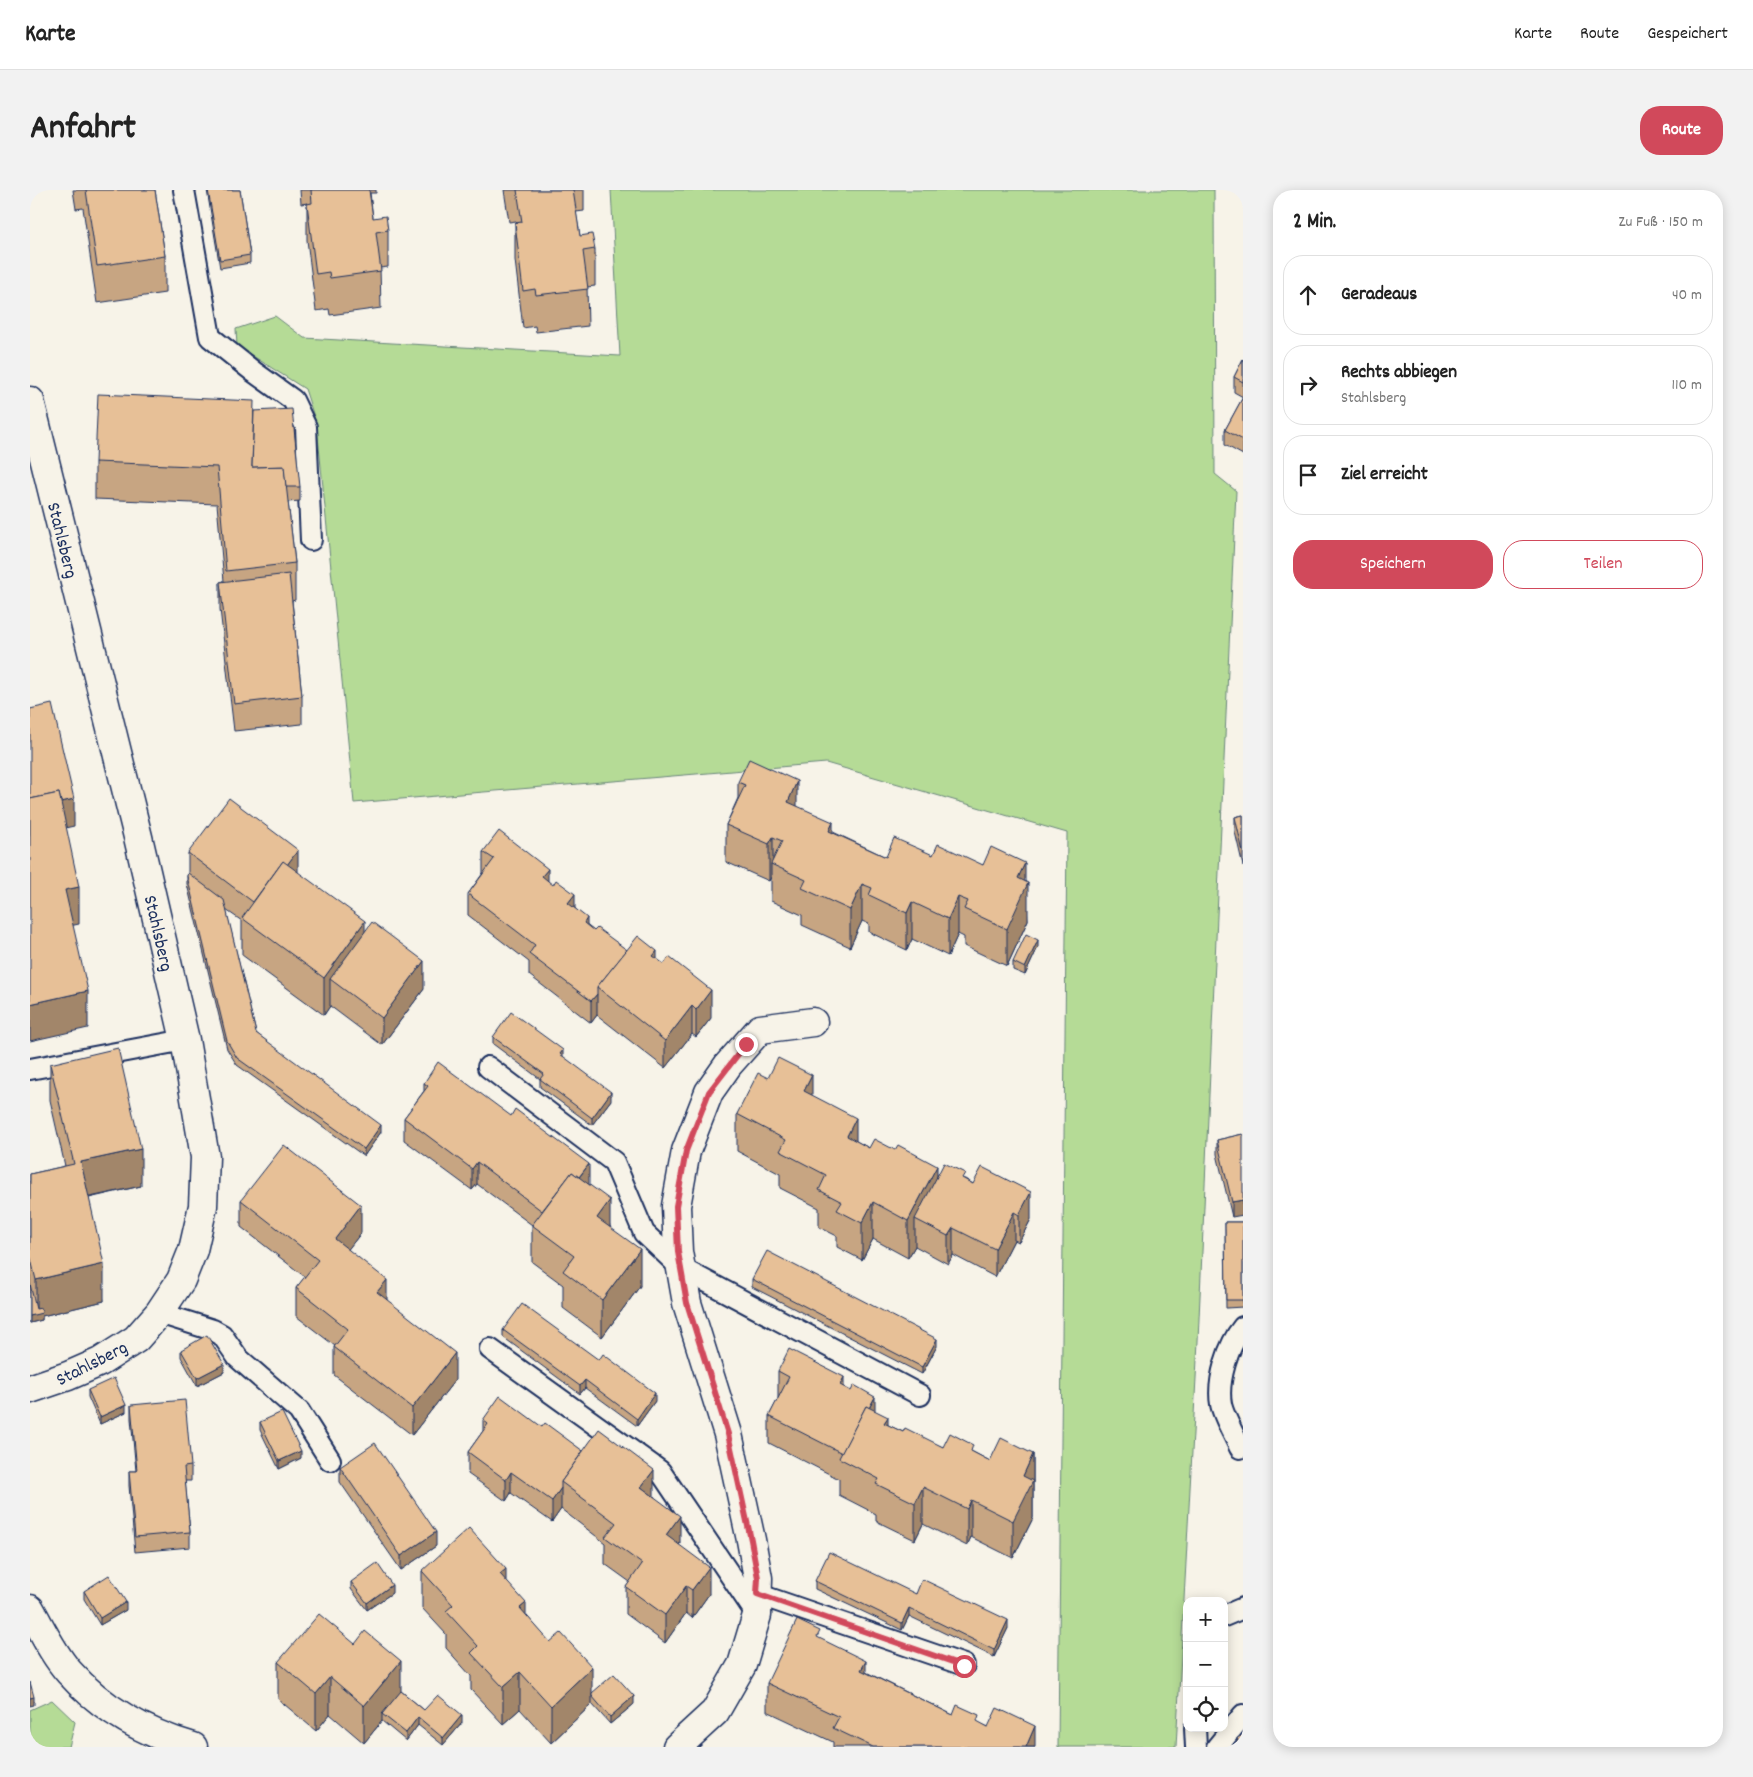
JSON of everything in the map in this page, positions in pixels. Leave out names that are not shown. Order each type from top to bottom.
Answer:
[{"type":"street","name":"Stahlsberg","points":[[30,401],[138,838],[185,1040],[205,1158],[203,1206],[193,1250],[181,1280],[159,1313],[136,1339],[100,1362],[68,1376],[30,1389]]},
{"type":"street","points":[[677,1747],[715,1712],[742,1664],[757,1605],[758,1578],[728,1434],[687,1303],[678,1252],[676,1206],[686,1151],[709,1092],[728,1065],[760,1029],[813,1022]]},
{"type":"street","points":[[30,1609],[68,1671],[92,1694],[124,1718],[145,1730],[193,1747]]},
{"type":"lane","points":[[184,190],[210,337],[293,400],[306,427],[311,540]]},
{"type":"lane","points":[[30,1070],[185,1040]]},
{"type":"lane","points":[[488,1067],[614,1162],[644,1233],[681,1268],[920,1395]]},
{"type":"lane","points":[[159,1313],[213,1330],[222,1335],[242,1362],[299,1411],[330,1460]]},
{"type":"lane","points":[[1240,1448],[1221,1405],[1222,1371],[1238,1333],[1243,1327]]},
{"type":"lane","points":[[490,1348],[660,1472],[757,1605],[964,1666]]},
{"type":"lane","points":[[1228,1614],[1243,1608]]},
{"type":"lane","points":[[1217,1747],[1243,1714]]},
{"type":"lane","points":[[1196,1732],[1196,1747]]},
{"type":"green space","points":[[611,190],[1214,190],[1215,474],[1236,491],[1198,1341],[1176,1747],[1058,1747],[1067,833],[826,763],[354,803],[317,426],[305,389],[237,346],[236,329],[275,316],[304,338],[620,356]]},
{"type":"green space","points":[[52,1700],[75,1722],[69,1747],[30,1747],[30,1710]]},
{"type":"building","points":[[86,190],[155,190],[165,256],[97,266]]},
{"type":"building","points":[[208,190],[240,190],[250,255],[220,260]]},
{"type":"building","points":[[311,190],[369,190],[373,218],[386,216],[388,230],[376,232],[381,271],[330,278],[329,272],[316,274],[307,204],[312,203]]},
{"type":"building","points":[[517,190],[573,190],[580,236],[592,234],[595,249],[583,251],[588,289],[536,295],[535,289],[523,291],[515,223],[522,222]]},
{"type":"building","points":[[1243,359],[1243,382],[1234,377]]},
{"type":"building","points":[[98,394],[254,401],[252,467],[284,466],[295,563],[226,571],[217,467],[95,462]]},
{"type":"building","points":[[1243,397],[1243,440],[1225,430]]},
{"type":"building","points":[[292,409],[300,487],[286,487],[284,466],[252,467],[254,411]]},
{"type":"building","points":[[289,574],[302,696],[234,704],[220,582]]},
{"type":"building","points":[[52,704],[74,799],[61,802],[59,793],[30,799],[30,709]]},
{"type":"building","points":[[749,759],[797,781],[788,802],[833,822],[829,831],[886,857],[894,838],[933,855],[938,844],[983,865],[991,847],[1025,863],[1018,878],[1028,883],[1007,929],[964,909],[968,901],[958,897],[948,919],[912,902],[907,913],[869,895],[872,888],[862,884],[850,910],[802,888],[806,880],[771,864],[782,841],[773,837],[769,844],[726,825],[745,785],[738,782]]},
{"type":"building","points":[[59,793],[79,887],[65,890],[88,991],[30,1004],[30,799]]},
{"type":"building","points":[[229,798],[298,850],[287,865],[283,861],[253,902],[188,853]]},
{"type":"building","points":[[1243,815],[1243,852],[1235,817]]},
{"type":"building","points":[[499,831],[548,869],[542,876],[553,885],[556,880],[575,894],[568,903],[587,918],[584,923],[594,931],[597,928],[627,950],[597,987],[597,994],[591,1001],[529,954],[535,945],[468,894],[494,859],[483,852]]},
{"type":"building","points":[[283,861],[365,921],[324,978],[242,918]]},
{"type":"building","points":[[188,873],[224,900],[256,1033],[381,1125],[364,1149],[237,1058],[227,1041],[187,876]]},
{"type":"building","points":[[372,922],[424,961],[382,1018],[330,979]]},
{"type":"building","points":[[1026,934],[1038,940],[1025,968],[1013,962]]},
{"type":"building","points":[[638,936],[657,951],[653,956],[664,964],[669,957],[711,990],[696,1010],[692,1006],[665,1041],[597,987]]},
{"type":"building","points":[[511,1012],[563,1050],[560,1054],[611,1092],[592,1118],[540,1079],[544,1074],[493,1037]]},
{"type":"building","points":[[118,1048],[141,1149],[81,1162],[104,1264],[36,1280],[30,1255],[30,1174],[74,1164],[50,1064]]},
{"type":"building","points":[[778,1058],[812,1075],[804,1091],[856,1118],[847,1136],[869,1148],[874,1139],[895,1150],[898,1145],[937,1166],[908,1221],[873,1202],[862,1223],[837,1210],[842,1202],[819,1190],[826,1175],[780,1151],[786,1140],[737,1114],[758,1073],[768,1078]]},
{"type":"building","points":[[438,1062],[511,1116],[515,1109],[589,1164],[579,1177],[572,1172],[542,1211],[477,1162],[472,1169],[404,1118],[428,1086],[424,1083]]},
{"type":"building","points":[[1243,1134],[1243,1200],[1232,1202],[1217,1140]]},
{"type":"building","points":[[284,1145],[361,1205],[335,1239],[387,1280],[377,1292],[455,1353],[412,1408],[334,1347],[348,1329],[296,1288],[318,1260],[241,1200]]},
{"type":"building","points":[[944,1163],[965,1173],[962,1178],[973,1184],[982,1167],[1031,1192],[1019,1215],[1014,1212],[995,1249],[953,1228],[948,1236],[915,1219]]},
{"type":"building","points":[[572,1172],[610,1200],[597,1218],[640,1249],[602,1300],[563,1271],[574,1256],[532,1225]]},
{"type":"building","points":[[1225,1222],[1243,1222],[1243,1300],[1226,1300]]},
{"type":"building","points":[[767,1251],[937,1339],[922,1367],[752,1279]]},
{"type":"building","points":[[30,1284],[36,1309],[41,1308],[42,1313],[30,1316]]},
{"type":"building","points":[[522,1304],[599,1360],[603,1354],[655,1393],[637,1419],[585,1380],[580,1386],[503,1330]]},
{"type":"building","points":[[207,1335],[224,1364],[197,1378],[181,1350]]},
{"type":"building","points":[[789,1349],[844,1377],[840,1385],[851,1391],[854,1385],[875,1397],[869,1408],[866,1406],[842,1453],[769,1416],[789,1377],[778,1371]]},
{"type":"building","points":[[114,1378],[126,1405],[100,1417],[88,1390]]},
{"type":"building","points":[[500,1396],[542,1427],[545,1423],[583,1451],[561,1482],[561,1488],[552,1501],[511,1472],[506,1480],[468,1452],[488,1424],[483,1420]]},
{"type":"building","points":[[185,1400],[191,1466],[184,1467],[190,1532],[135,1537],[129,1471],[137,1471],[131,1405]]},
{"type":"building","points":[[866,1406],[888,1417],[884,1423],[903,1432],[905,1428],[943,1447],[950,1433],[973,1445],[971,1451],[990,1461],[1001,1438],[1033,1454],[1023,1476],[1033,1481],[1013,1521],[971,1500],[967,1509],[923,1487],[915,1503],[876,1484],[879,1479],[839,1458]]},
{"type":"building","points":[[282,1412],[301,1451],[279,1461],[260,1422]]},
{"type":"building","points":[[599,1429],[654,1470],[641,1487],[680,1516],[666,1535],[709,1567],[692,1590],[686,1586],[665,1615],[626,1587],[642,1564],[605,1537],[616,1523],[561,1482]]},
{"type":"building","points":[[375,1443],[436,1532],[401,1556],[340,1467]]},
{"type":"building","points":[[469,1528],[506,1569],[500,1574],[526,1603],[520,1608],[550,1642],[561,1633],[592,1667],[551,1706],[520,1672],[503,1687],[471,1653],[478,1646],[446,1611],[453,1605],[422,1571]]},
{"type":"building","points":[[829,1552],[916,1594],[922,1579],[1008,1620],[994,1650],[909,1608],[902,1623],[815,1581]]},
{"type":"building","points":[[377,1563],[392,1585],[367,1603],[351,1582]]},
{"type":"building","points":[[109,1575],[126,1602],[100,1618],[84,1591]]},
{"type":"building","points":[[319,1614],[355,1644],[365,1631],[401,1661],[364,1706],[330,1677],[316,1694],[278,1662]]},
{"type":"building","points":[[797,1620],[820,1631],[817,1637],[866,1661],[861,1670],[953,1715],[957,1705],[979,1715],[977,1721],[988,1727],[997,1708],[1035,1726],[1026,1747],[873,1747],[833,1728],[839,1717],[767,1683]]},
{"type":"building","points":[[614,1674],[634,1696],[610,1717],[592,1696],[592,1693]]},
{"type":"building","points":[[30,1682],[34,1697],[30,1698]]},
{"type":"building","points":[[401,1691],[424,1710],[438,1695],[462,1715],[443,1738],[418,1717],[406,1733],[382,1714]]},
{"type":"building","points":[[1243,1735],[1243,1747],[1241,1747],[1237,1738]]},
{"type":"route","points":[[746,1044],[709,1092],[686,1151],[676,1206],[678,1252],[687,1303],[728,1434],[758,1578],[757,1594],[964,1666]]}]
